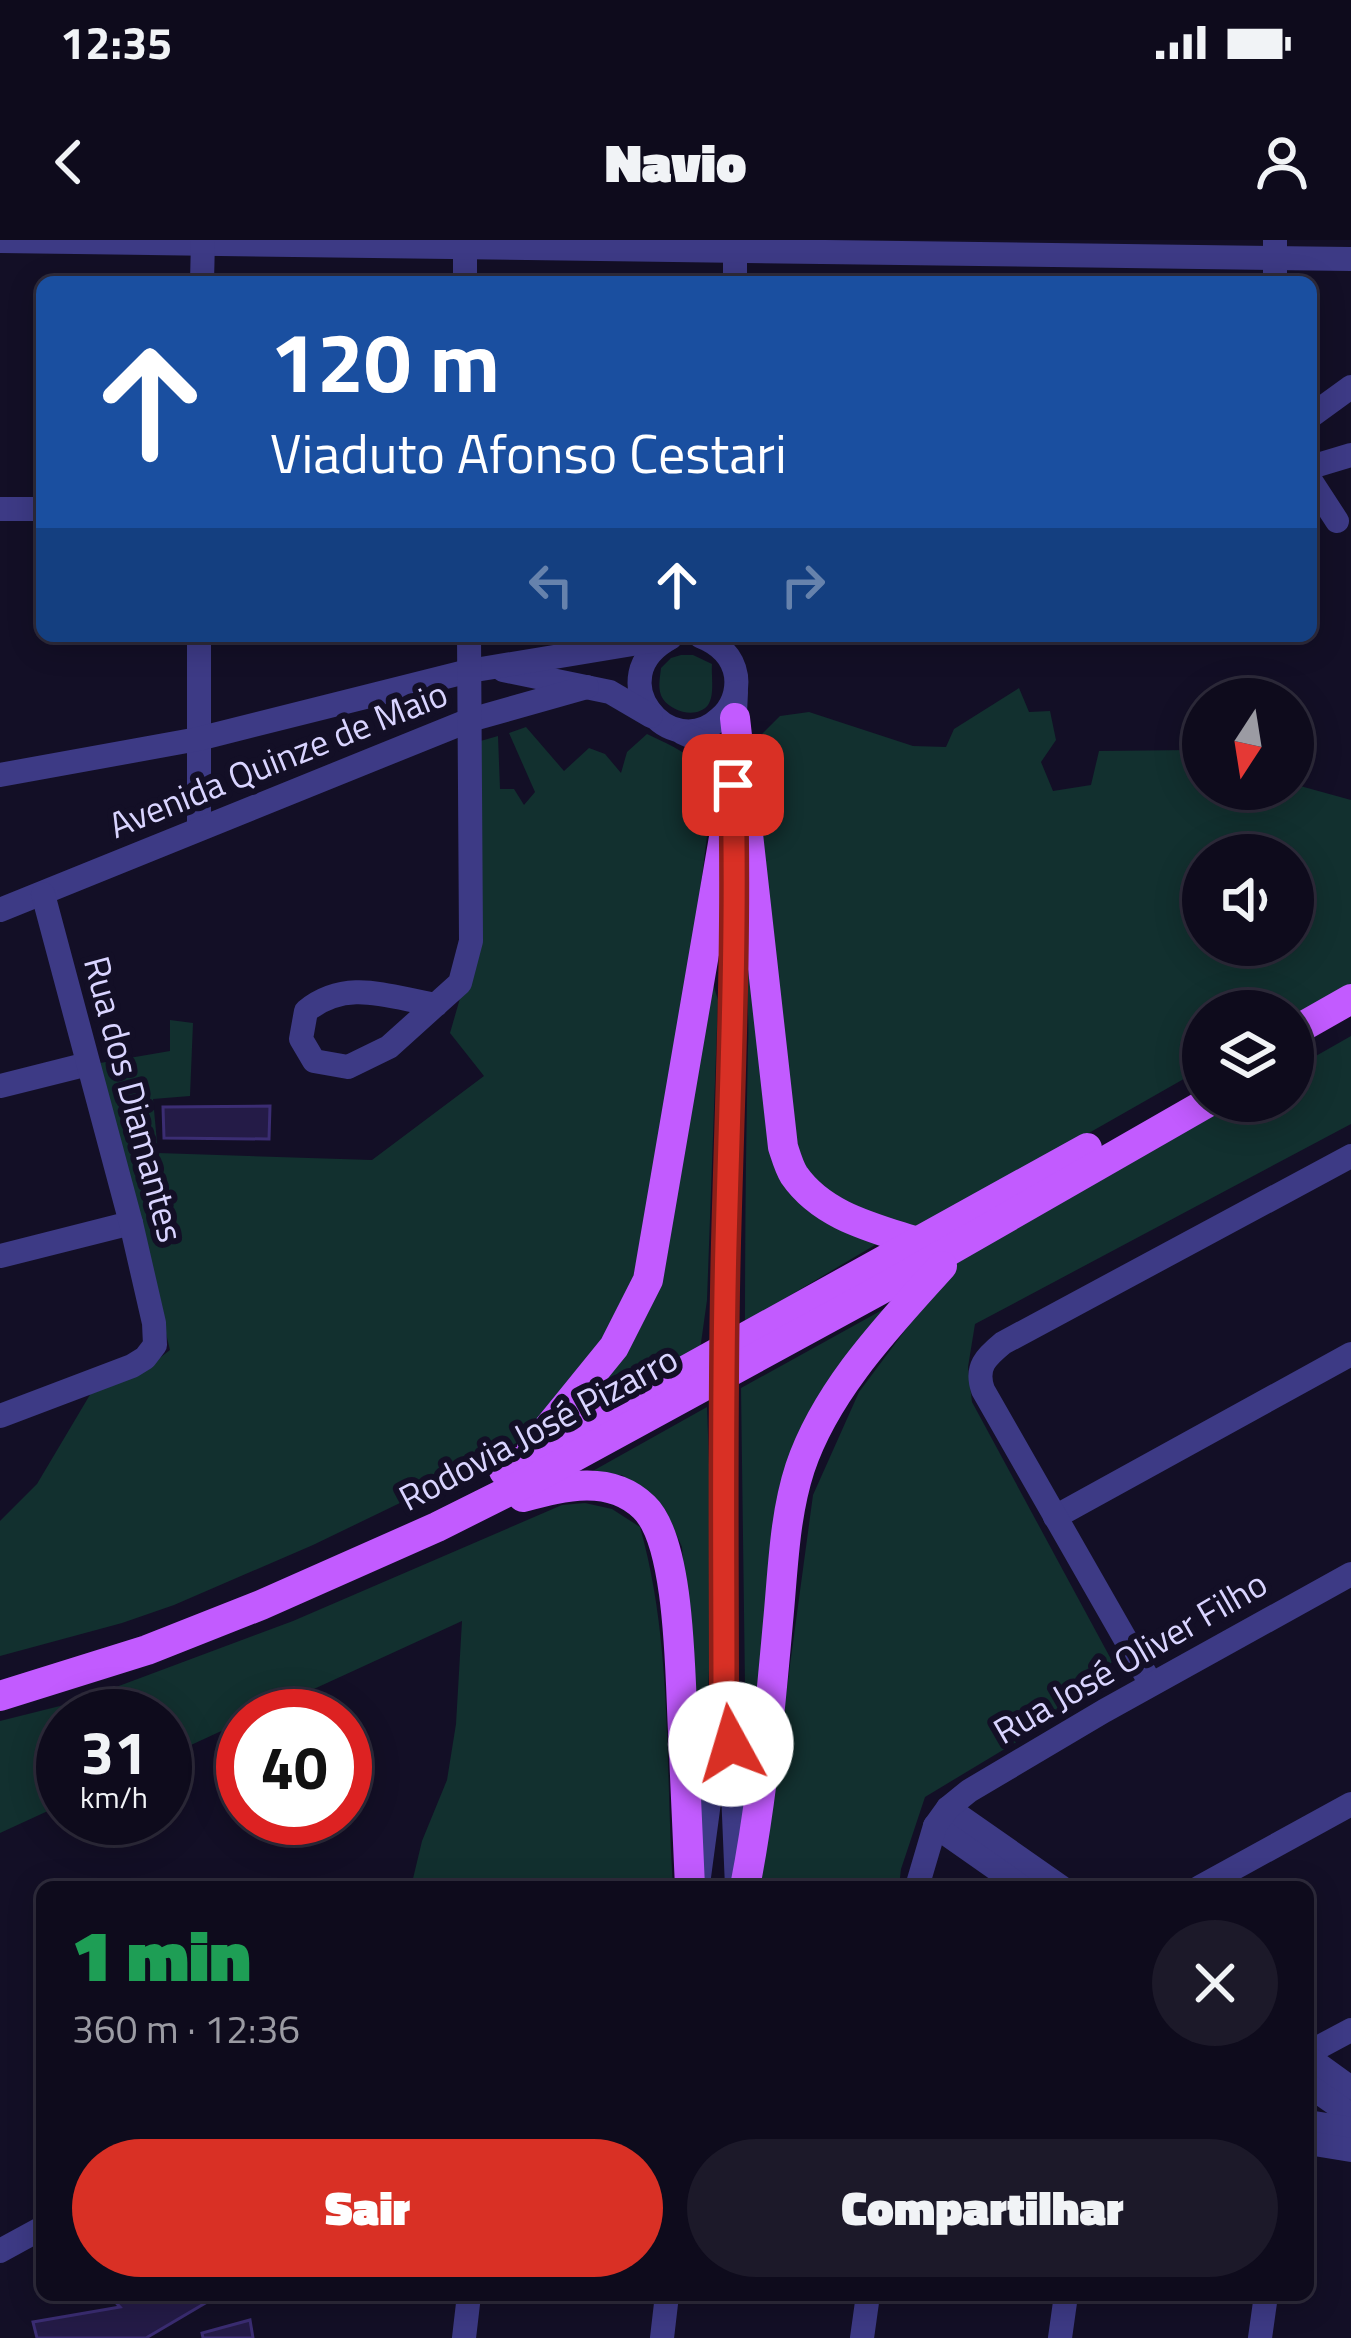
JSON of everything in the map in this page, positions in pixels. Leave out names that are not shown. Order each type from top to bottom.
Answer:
[{"type":"main road","points":[[736,696],[783,1148],[793,1174],[839,1214],[920,1243]]},
{"type":"main road","points":[[521,1462],[614,1347],[648,1280],[733,777]]},
{"type":"main road","points":[[1314,1020],[1351,999]]},
{"type":"main road","points":[[1314,1043],[1351,1023]]},
{"type":"main road","name":"Rodovia José Pizarro","points":[[0,1678],[169,1623],[274,1582],[435,1507],[1182,1095]]},
{"type":"main road","name":"Rodovia José Pizarro","points":[[0,1696],[127,1657],[261,1605],[476,1507],[959,1246],[1182,1117]]},
{"type":"main road","points":[[742,1881],[766,1748],[788,1525],[801,1466],[856,1368],[959,1246]]},
{"type":"main road","points":[[476,1507],[550,1490],[600,1485],[615,1487],[650,1511],[667,1553],[676,1605],[694,1881]]},
{"type":"street","points":[[0,242],[1000,247],[1351,259]]},
{"type":"street","points":[[202,242],[202,276]]},
{"type":"street","points":[[465,243],[465,276]]},
{"type":"street","points":[[735,245],[735,276]]},
{"type":"street","points":[[1317,412],[1351,387]]},
{"type":"street","points":[[1317,465],[1351,455]]},
{"type":"street","points":[[1317,491],[1337,521]]},
{"type":"street","points":[[0,509],[36,509]]},
{"type":"street","points":[[199,642],[199,828]]},
{"type":"street","points":[[436,1006],[356,991],[324,996],[305,1011],[301,1039],[314,1061],[348,1067],[389,1047],[436,1006],[460,982],[470,941],[470,720],[479,669],[471,642]]},
{"type":"street","points":[[0,775],[198,739],[479,669],[643,642]]},
{"type":"street","points":[[664,642],[640,671],[642,700],[665,724],[699,730],[723,716],[736,696],[732,662],[714,642]]},
{"type":"street","points":[[695,1881],[724,1701],[738,642]]},
{"type":"street","points":[[479,669],[610,692],[707,744],[722,755],[733,777]]},
{"type":"street","name":"Avenida Quinze de Maio","points":[[0,910],[470,720],[587,687]]},
{"type":"street","name":"Rua dos Diamantes","points":[[0,1416],[132,1366],[154,1345],[154,1323],[131,1223],[44,894]]},
{"type":"street","points":[[0,1086],[88,1064]]},
{"type":"street","points":[[1151,1684],[983,1390],[979,1373],[985,1358],[1003,1342],[1351,1156]]},
{"type":"street","points":[[0,1256],[131,1223]]},
{"type":"street","points":[[1055,1517],[1351,1354]]},
{"type":"street","name":"Rua José Oliver Filho","points":[[941,1817],[993,1776],[1351,1574]]},
{"type":"street","points":[[724,1701],[741,1881]]},
{"type":"street","points":[[1211,1881],[1351,1804]]},
{"type":"street","points":[[918,1881],[926,1847],[941,1817]]},
{"type":"street","points":[[941,1817],[1015,1881]]},
{"type":"street","points":[[941,1817],[1051,1881]]},
{"type":"street","points":[[1314,2052],[1351,2030]]},
{"type":"street","points":[[1314,2060],[1351,2088]]},
{"type":"street","points":[[1314,2089],[1351,2115]]},
{"type":"street","points":[[1314,2123],[1351,2128]]},
{"type":"street","points":[[1314,2144],[1351,2150]]},
{"type":"street","points":[[0,2251],[36,2231]]},
{"type":"street","points":[[464,2338],[468,2301]]},
{"type":"street","points":[[662,2338],[666,2301]]},
{"type":"street","points":[[862,2338],[867,2301]]},
{"type":"street","points":[[1060,2338],[1065,2301]]},
{"type":"street","points":[[1260,2338],[1265,2301]]},
{"type":"green space","points":[[681,655],[712,664],[710,701],[698,712],[672,707],[660,692],[661,668]]},
{"type":"green space","points":[[1019,688],[1029,712],[1050,711],[1056,740],[1041,762],[1053,791],[1091,785],[1099,751],[1182,750],[1182,810],[1314,810],[1314,790],[1351,800],[1351,984],[1314,1005],[1314,990],[1182,990],[1182,1080],[917,1231],[835,1200],[800,1168],[751,745],[780,716],[809,712],[913,746],[946,747],[954,729]]},
{"type":"green space","points":[[526,727],[564,771],[589,748],[605,754],[621,773],[627,752],[647,734],[698,764],[710,784],[688,989],[628,1306],[551,1412],[489,1460],[313,1545],[174,1605],[0,1656],[0,1521],[37,1484],[91,1393],[140,1373],[170,1350],[100,1063],[170,1051],[170,1020],[193,1023],[190,1096],[153,1099],[158,1153],[372,1160],[484,1076],[450,1033],[480,929],[477,742],[498,736],[500,789],[514,789],[524,805],[535,792],[509,733]]},
{"type":"green space","points":[[752,945],[774,1164],[880,1242],[745,1322],[747,983]]},
{"type":"green space","points":[[710,974],[718,1000],[707,1300],[700,1350],[571,1415],[630,1337]]},
{"type":"green space","points":[[1351,1036],[1351,1124],[975,1324],[968,1367],[972,1402],[1112,1661],[1099,1692],[925,1797],[900,1881],[761,1881],[813,1495],[859,1392],[959,1258],[1200,1122],[1314,1122],[1314,1057]]},
{"type":"green space","points":[[893,1304],[794,1456],[747,1834],[741,1388]]},
{"type":"green space","points":[[707,1407],[710,1649],[699,1794],[682,1547],[665,1509],[622,1475],[582,1477]]},
{"type":"green space","points":[[585,1503],[612,1509],[640,1527],[663,1661],[673,1881],[412,1881],[422,1841],[447,1780],[456,1724],[462,1621],[314,1689],[216,1689],[216,1733],[192,1745],[192,1689],[111,1689],[293,1621],[562,1505]]},
{"type":"green space","points":[[36,1712],[36,1816],[0,1833],[0,1721]]},
{"type":"building","points":[[270,1106],[269,1139],[164,1138],[163,1107]]},
{"type":"building","points":[[114,2301],[209,2301],[146,2338],[37,2338],[33,2322],[120,2307]]},
{"type":"building","points":[[250,2320],[253,2338],[203,2338],[202,2333]]},
{"type":"route","points":[[731,1744],[724,1701],[724,1430],[736,883],[733,785]]}]
